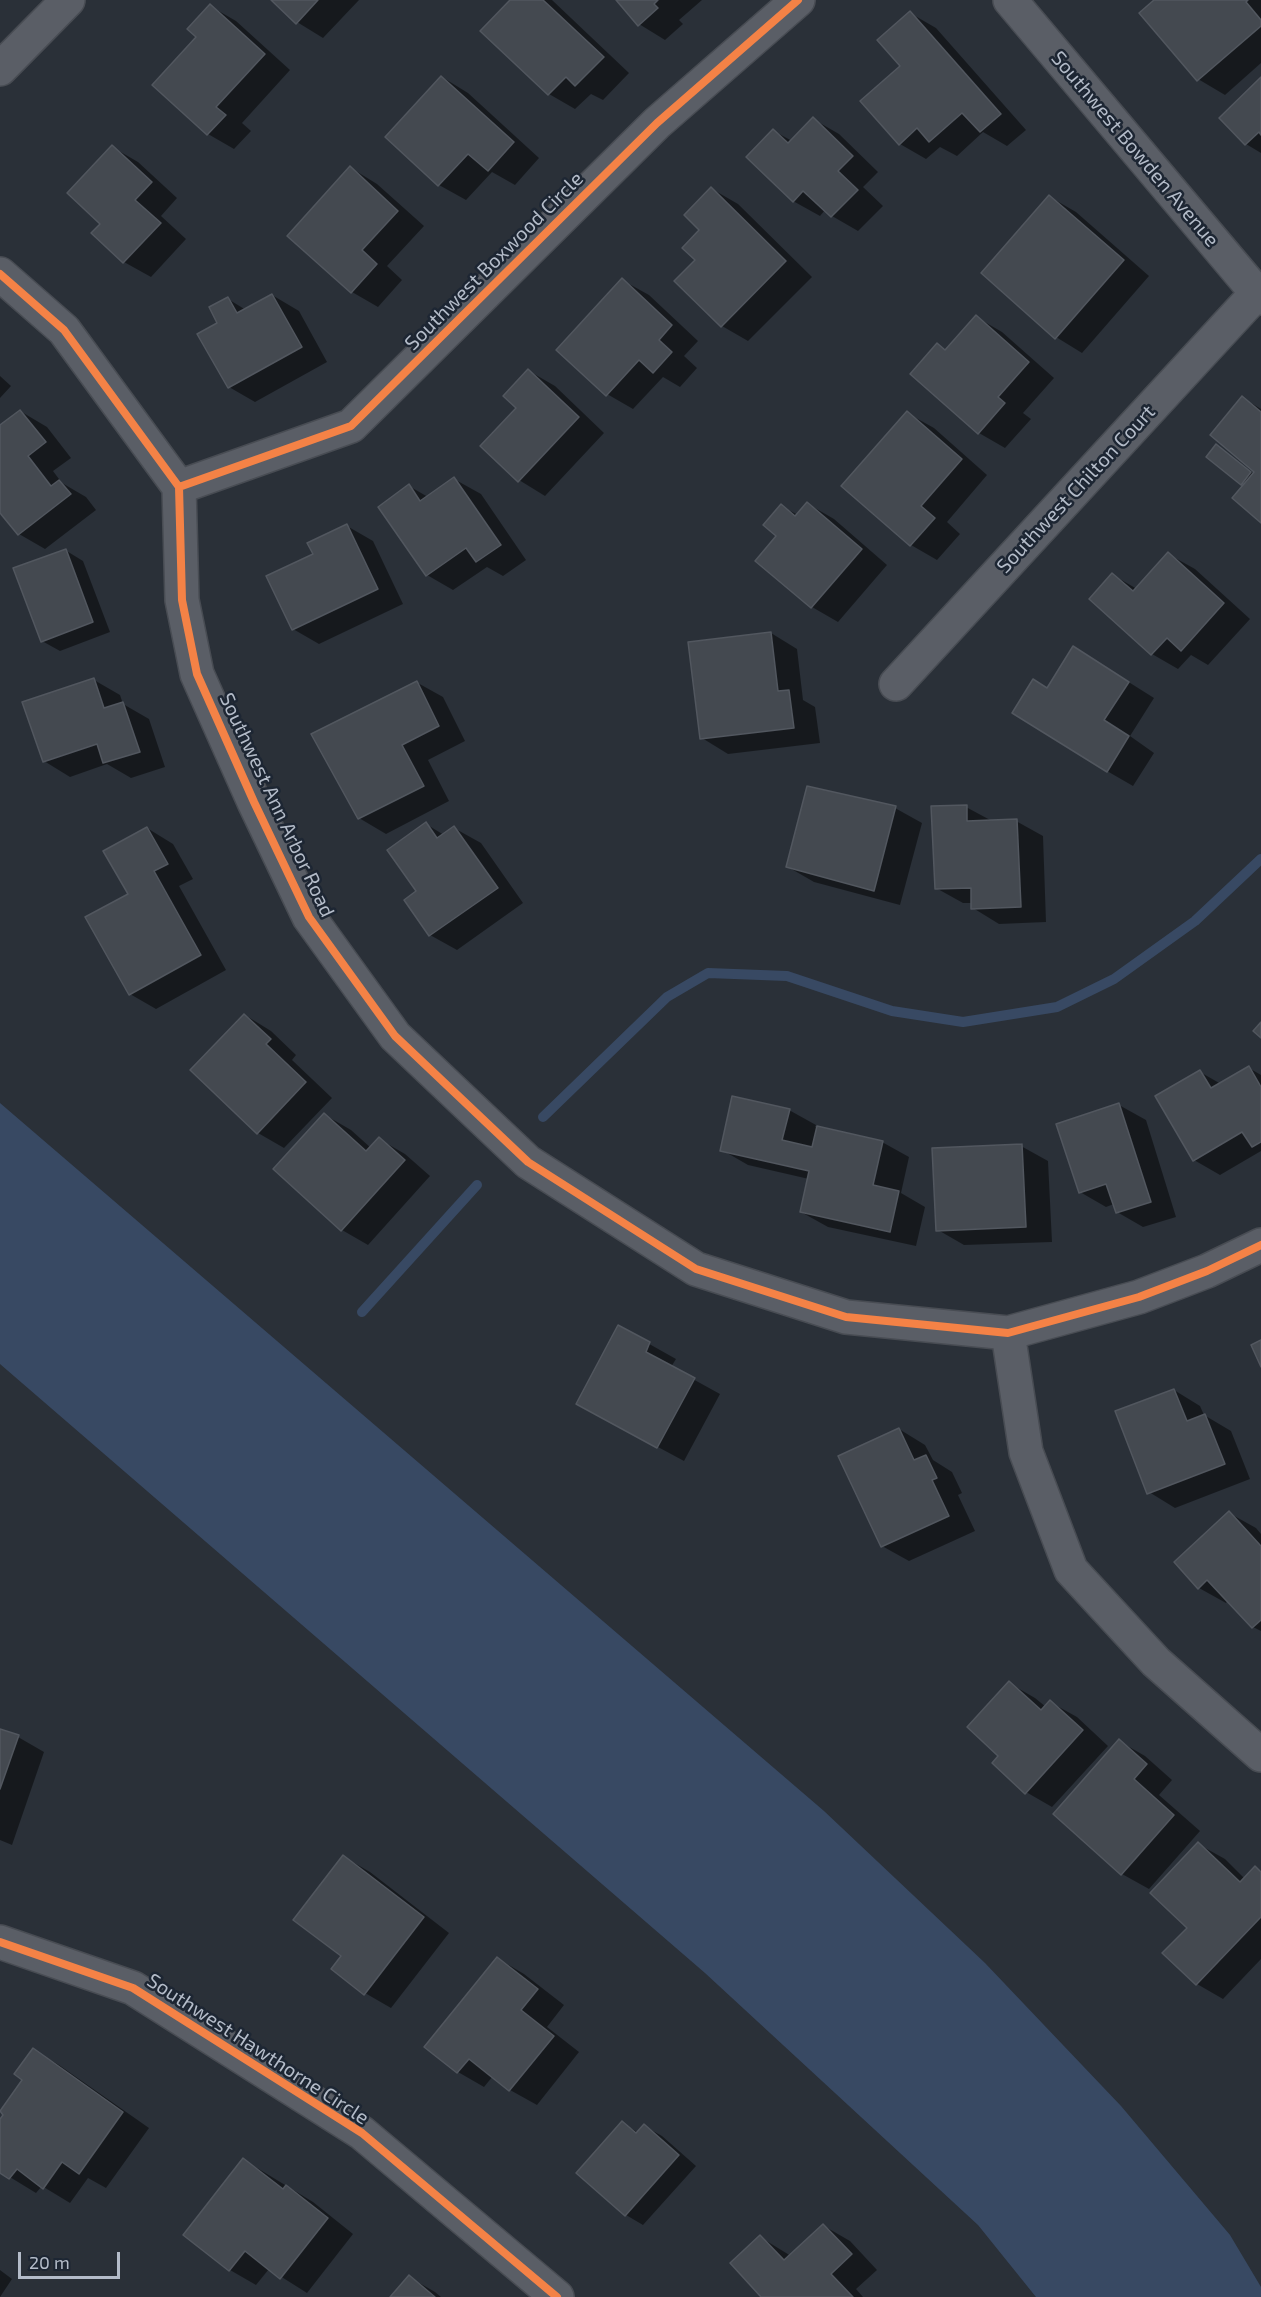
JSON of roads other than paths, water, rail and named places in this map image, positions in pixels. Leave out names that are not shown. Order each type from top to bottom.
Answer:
[{"type":"street","points":[[0,69],[68,0]]},
{"type":"street","name":"Southwest Boxwood Circle","points":[[179,487],[351,426],[657,123],[798,0]]},
{"type":"street","name":"Southwest Bowden Avenue","points":[[1010,0],[1259,296]]},
{"type":"street","points":[[0,274],[64,330],[179,487]]},
{"type":"street","name":"Southwest Chilton Court","points":[[896,684],[1259,296]]},
{"type":"street","name":"Southwest Ann Arbor Road","points":[[179,487],[182,600],[197,674],[254,802],[309,917],[395,1036],[528,1162],[696,1269],[846,1317],[1008,1333],[1139,1297],[1206,1271],[1261,1245]]},
{"type":"street","points":[[1008,1333],[1026,1452],[1071,1570],[1156,1662],[1261,1755]]},
{"type":"street","name":"Southwest Hawthorne Circle","points":[[0,1942],[133,1988],[362,2133],[556,2297]]},
{"type":"water","points":[[0,1103],[824,1811],[985,1963],[1121,2106],[1230,2235],[1261,2287],[1261,2297],[1036,2297],[978,2225],[705,1973],[0,1364]]},
{"type":"waterway","points":[[543,1117],[667,997],[708,973],[787,976],[892,1011],[963,1022],[1057,1007],[1114,979],[1195,921],[1261,859]]},
{"type":"waterway","points":[[362,1312],[477,1185]]}]
